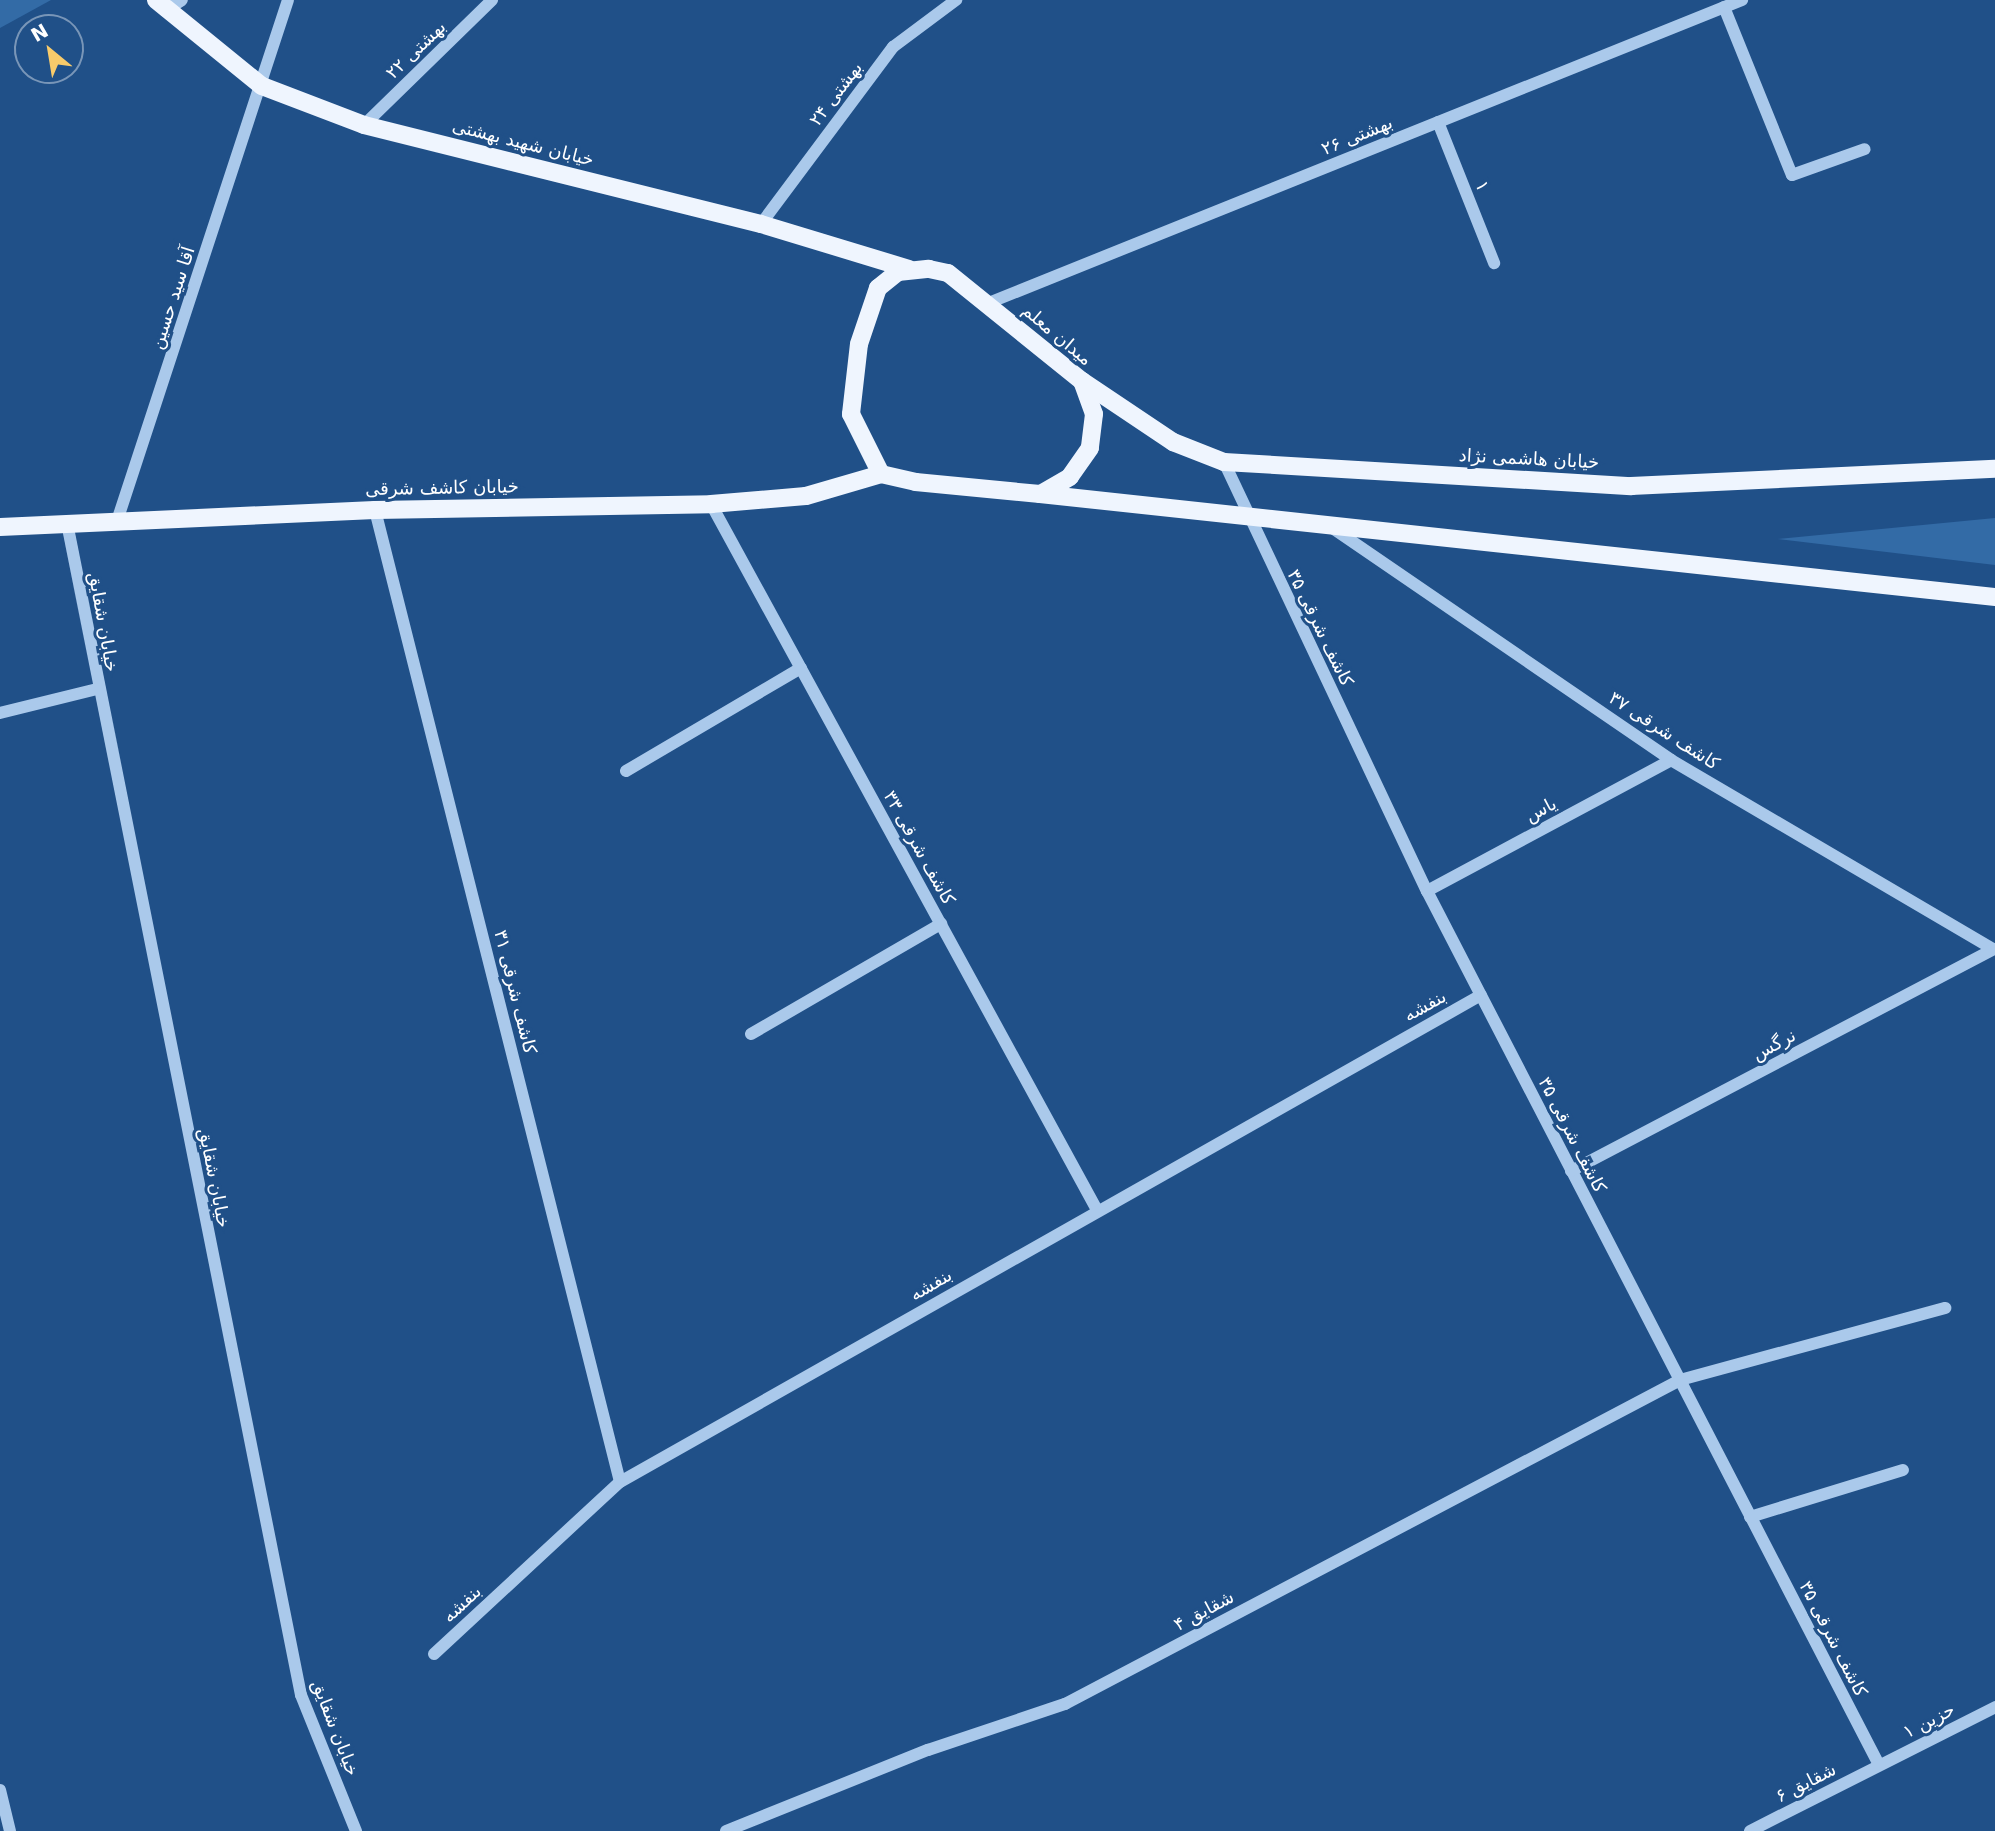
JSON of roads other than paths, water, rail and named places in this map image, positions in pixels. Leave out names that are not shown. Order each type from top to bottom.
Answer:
[{"type":"main road","name":"خیابان شهید بهشتی","points":[[160,5],[262,86],[364,125],[761,224],[909,269]]},
{"type":"main road","name":"میدان معلم","points":[[909,269],[948,273],[1082,381],[1094,414],[1090,448],[1070,477],[1040,494]]},
{"type":"main road","points":[[909,269],[898,272],[878,288],[859,344],[851,414],[881,474],[916,482],[1246,515],[1995,597]]},
{"type":"main road","name":"خیابان هاشمی نژاد","points":[[1082,381],[1173,442],[1224,462],[1631,486],[1995,469]]},
{"type":"main road","name":"خیابان کاشف شرقی","points":[[0,527],[375,510],[711,504],[806,496],[881,474]]},
{"type":"street","points":[[160,5],[182,0]]},
{"type":"street","name":"آقا سید حسین","points":[[117,521],[262,86],[288,0]]},
{"type":"street","name":"بهشتی ۲۲","points":[[364,125],[492,0]]},
{"type":"street","name":"بهشتی ۲۴","points":[[761,224],[893,47],[956,0]]},
{"type":"street","name":"بهشتی ۲۶","points":[[986,304],[1742,0]]},
{"type":"street","points":[[1724,7],[1792,175],[1865,149]]},
{"type":"street","name":"۱","points":[[1438,122],[1494,263]]},
{"type":"street","name":"کاشف شرقی ۳۵","points":[[1224,462],[1246,515],[1427,891],[1879,1765]]},
{"type":"street","name":"کاشف شرقی ۳۳","points":[[711,504],[1097,1210]]},
{"type":"street","name":"کاشف شرقی ۳۱","points":[[375,510],[620,1482]]},
{"type":"street","name":"خیابان شقایق","points":[[67,523],[97,689],[301,1695],[356,1831]]},
{"type":"street","name":"کاشف شرقی ۳۷","points":[[1328,525],[1671,760],[1993,949]]},
{"type":"street","points":[[626,771],[801,668]]},
{"type":"street","points":[[0,713],[97,689]]},
{"type":"street","name":"یاس","points":[[1427,891],[1671,760]]},
{"type":"street","points":[[751,1034],[941,924]]},
{"type":"street","name":"نرگس","points":[[1571,1171],[1993,949]]},
{"type":"street","name":"بنفشه","points":[[433,1654],[620,1482],[1480,995]]},
{"type":"street","name":"شقایق ۴","points":[[726,1831],[928,1750],[1065,1704],[1679,1380],[1945,1308]]},
{"type":"street","points":[[1751,1517],[1903,1470]]},
{"type":"street","name":"حزین ۱","points":[[1879,1765],[1995,1707]]},
{"type":"street","name":"شقایق ۶","points":[[1750,1831],[1879,1765]]},
{"type":"street","points":[[0,1790],[10,1831]]}]
